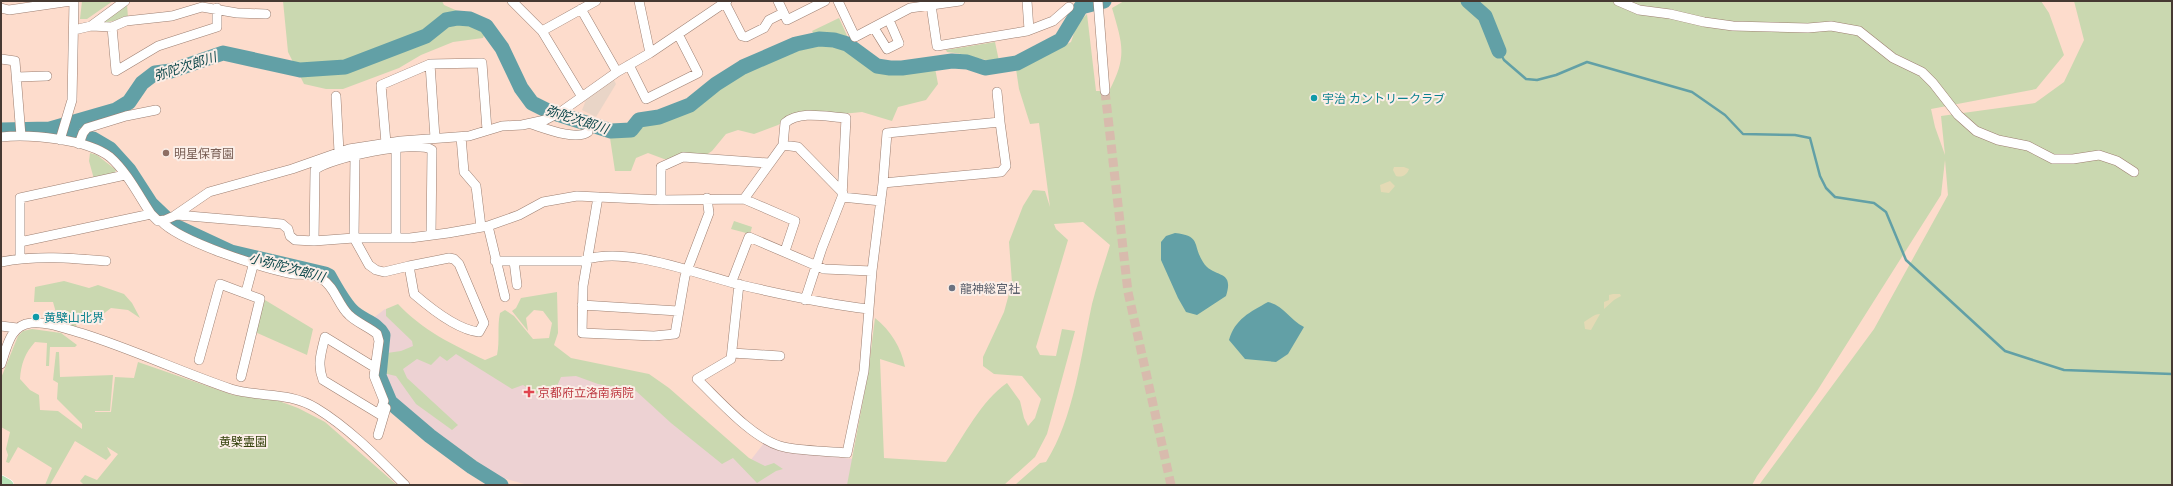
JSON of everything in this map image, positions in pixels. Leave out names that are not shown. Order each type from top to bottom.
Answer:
[{"type":"main road","points":[[1,481],[8,485]]},
{"type":"street","points":[[1,8],[9,10],[72,1],[74,30],[72,100],[61,138]]},
{"type":"street","points":[[91,26],[125,1]]},
{"type":"street","points":[[512,1],[542,31],[582,97]]},
{"type":"street","points":[[542,31],[596,1]]},
{"type":"street","points":[[639,1],[650,53]]},
{"type":"street","points":[[163,221],[176,215],[209,192],[292,169],[339,152],[386,143],[461,137],[502,126],[527,124],[545,120],[573,104],[605,80],[650,53],[725,1],[742,36],[746,36],[764,28],[769,20],[783,13]]},
{"type":"street","points":[[778,1],[786,20],[825,1]]},
{"type":"street","points":[[838,1],[856,36],[889,20],[909,5],[931,5],[960,1]]},
{"type":"street","points":[[1027,1],[1029,30]]},
{"type":"street","points":[[1098,1],[1105,91]]},
{"type":"street","points":[[1618,1],[1639,10],[1670,14],[1704,22],[1733,26],[1808,28],[1831,26],[1859,31],[1894,58],[1922,72],[1933,83],[1958,115],[1976,131],[1998,140],[2028,146],[2053,159],[2073,159],[2099,155],[2117,161],[2134,172]]},
{"type":"street","points":[[931,5],[937,46],[1029,30],[1053,21],[1069,7]]},
{"type":"street","points":[[74,30],[91,26],[112,27],[126,21],[172,16],[202,7],[217,8],[237,13],[266,14]]},
{"type":"street","points":[[112,27],[116,71],[158,46],[218,27],[217,8]]},
{"type":"street","points":[[581,9],[617,72]]},
{"type":"street","points":[[874,28],[887,49],[900,43],[889,20]]},
{"type":"street","points":[[629,65],[646,99],[698,73],[678,34]]},
{"type":"street","points":[[1,59],[15,61],[18,77],[21,130]]},
{"type":"street","points":[[386,143],[381,85],[430,64],[482,63],[487,130]]},
{"type":"street","points":[[430,64],[435,138]]},
{"type":"street","points":[[18,77],[47,76]]},
{"type":"street","points":[[883,183],[1001,172],[1006,166],[997,92]]},
{"type":"street","points":[[336,96],[339,152]]},
{"type":"street","points":[[80,142],[87,128],[126,116],[156,110]]},
{"type":"street","points":[[744,199],[783,145],[785,123],[796,117],[846,118],[843,195],[816,266],[806,300]]},
{"type":"street","points":[[872,271],[824,269],[785,251],[749,237],[736,283],[731,359],[697,380],[752,430],[766,440],[781,446],[847,452],[864,371],[872,271],[883,183],[887,133],[1000,122]]},
{"type":"street","points":[[527,124],[576,136],[584,135],[588,132]]},
{"type":"street","points":[[1,137],[21,130],[80,142],[110,157],[125,175],[151,214],[163,221],[166,226],[206,246],[293,274],[317,276],[323,279],[331,287],[350,316],[377,334],[379,341],[374,367],[375,382],[387,405],[378,435]]},
{"type":"street","points":[[461,137],[464,172],[476,186],[484,227],[496,261],[505,297]]},
{"type":"street","points":[[783,145],[798,147],[843,195],[881,201]]},
{"type":"street","points":[[314,241],[315,170],[320,165],[355,156],[396,149],[428,147],[432,150],[432,235]]},
{"type":"street","points":[[396,149],[396,238]]},
{"type":"street","points":[[355,156],[354,238],[369,265],[376,270],[384,272],[409,266],[449,258],[454,259],[459,264],[484,323],[482,329],[479,332],[470,331],[414,294],[409,266]]},
{"type":"street","points":[[661,200],[662,167],[683,157],[769,163]]},
{"type":"street","points":[[20,258],[20,198],[125,175]]},
{"type":"street","points":[[176,215],[282,224],[288,229],[290,236],[295,240],[314,241],[354,238],[396,238],[432,235],[484,227],[519,215],[543,202],[577,196],[661,200],[707,198],[744,199],[796,221],[785,251]]},
{"type":"street","points":[[598,197],[582,305],[582,333],[654,336],[675,334],[678,312],[688,269],[709,213],[707,198]]},
{"type":"street","points":[[20,242],[151,214]]},
{"type":"street","points":[[496,261],[582,262],[594,256],[626,258],[688,269],[736,283],[806,300],[869,309]]},
{"type":"street","points":[[1,262],[20,258],[60,257],[106,261]]},
{"type":"street","points":[[514,261],[517,285]]},
{"type":"street","points":[[246,292],[254,262]]},
{"type":"street","points":[[199,360],[220,284],[246,292],[260,299],[241,377]]},
{"type":"street","points":[[582,305],[678,312]]},
{"type":"street","points":[[1,326],[17,328],[31,323],[60,327],[232,389],[288,396],[301,401],[317,408],[369,450],[405,485]]},
{"type":"street","points":[[1,364],[10,338],[17,328]]},
{"type":"street","points":[[374,367],[325,338],[320,357],[320,371],[324,380],[379,414],[384,401]]},
{"type":"street","points":[[732,353],[780,356]]},
{"type":"shaded area","points":[[614,80],[616,84],[596,117],[582,110],[586,100]]},
{"type":"shaded area","name":"京都府立洛南病院","points":[[385,309],[484,363],[649,376],[750,461],[764,443],[781,451],[854,459],[849,485],[528,485],[499,477],[413,415],[393,398],[382,374],[390,339],[379,323],[372,319]]},
{"type":"green space","points":[[82,1],[113,1],[87,19],[80,19]]},
{"type":"green space","points":[[283,1],[442,1],[444,5],[472,20],[485,33],[483,38],[453,42],[421,55],[399,68],[343,89],[326,89],[304,84],[288,52]]},
{"type":"green space","points":[[1124,1],[2041,1],[2049,13],[2064,55],[2036,89],[1931,109],[1935,127],[1945,155],[1941,116],[2035,103],[2064,82],[2084,40],[2074,1],[2172,1],[2172,485],[1759,485],[1874,329],[1948,195],[1945,160],[1941,195],[1817,391],[1752,485],[1015,485],[1040,463],[1046,462],[1056,445],[1070,406],[1092,304],[1110,245],[1083,222],[1054,224],[1056,229],[1068,240],[1036,347],[1040,355],[1056,356],[1062,329],[1075,331],[1047,434],[1035,457],[1004,485],[847,485],[868,374],[875,318],[886,328],[898,346],[905,367],[880,359],[884,458],[946,462],[981,409],[998,390],[1007,383],[1020,401],[1024,418],[1028,426],[1035,418],[1041,399],[1022,376],[994,374],[983,366],[983,357],[1004,312],[1012,283],[1009,242],[1023,206],[1033,190],[1045,191],[1050,207],[1039,123],[1030,124],[1019,89],[1016,69],[1071,42],[1077,24],[1087,14],[1096,91],[1109,91],[1115,79],[1121,59],[1120,40],[1112,8]]},
{"type":"green space","points":[[127,4],[128,18],[98,24]]},
{"type":"green space","points":[[839,18],[850,42],[823,35],[815,36],[812,31]]},
{"type":"green space","points":[[995,42],[999,61],[947,52],[946,50]]},
{"type":"green space","points":[[827,44],[851,51],[872,68],[898,71],[935,68],[938,84],[926,100],[898,107],[892,121],[862,112],[842,114],[798,112],[778,125],[754,134],[738,130],[726,134],[712,151],[700,159],[664,159],[648,153],[636,158],[631,171],[615,171],[610,138],[631,135],[642,124],[669,118],[698,108],[720,86],[768,60],[799,48]]},
{"type":"green space","points":[[90,153],[97,155],[116,170],[114,175],[94,179],[89,161]]},
{"type":"green space","points":[[734,221],[752,227],[750,234],[731,229]]},
{"type":"green space","points":[[64,281],[89,288],[98,285],[124,294],[132,303],[140,318],[128,310],[111,308],[102,315],[78,318],[76,327],[59,323],[53,302],[34,302],[35,287]]},
{"type":"green space","points":[[557,292],[558,333],[554,345],[571,358],[649,374],[669,388],[749,458],[765,466],[774,463],[783,469],[776,471],[757,483],[733,458],[722,464],[671,423],[636,391],[598,384],[576,376],[561,377],[557,386],[542,389],[537,394],[523,385],[512,389],[456,354],[447,361],[440,356],[431,365],[417,359],[403,369],[407,378],[458,425],[452,430],[416,404],[396,376],[383,373],[387,353],[401,351],[413,346],[412,341],[386,316],[386,309],[398,304],[417,322],[438,336],[485,360],[497,355],[500,313],[505,310],[514,316],[533,339],[549,338],[552,323],[543,311],[534,310],[526,318],[528,331],[512,311],[516,308],[521,298]]},
{"type":"green space","points":[[265,300],[313,329],[307,355],[255,332]]},
{"type":"green space","name":"黄檗霊園","points":[[32,329],[61,333],[77,345],[75,347],[50,347],[49,366],[46,366],[47,343],[35,342],[24,359],[20,379],[30,390],[39,395],[40,410],[58,411],[82,429],[82,424],[57,399],[58,383],[53,380],[56,352],[59,352],[60,377],[113,375],[110,411],[95,412],[111,412],[115,377],[134,378],[138,362],[233,395],[279,401],[298,408],[325,422],[397,485],[84,485],[80,481],[85,475],[97,480],[118,454],[107,447],[111,455],[106,460],[75,441],[50,485],[45,485],[52,468],[18,447],[9,463],[6,462],[8,455],[6,449],[10,432],[1,427],[1,378],[18,336],[23,331]]},
{"type":"sand","points":[[1394,167],[1404,167],[1409,169],[1404,176],[1398,177],[1393,170]]},
{"type":"sand","points":[[1390,181],[1395,186],[1389,193],[1381,192],[1380,185]]},
{"type":"sand","points":[[1620,294],[1621,296],[1604,309],[1604,302],[1609,300],[1609,295]]},
{"type":"sand","points":[[1600,314],[1591,330],[1585,329],[1584,322]]},
{"type":"water","points":[[1175,233],[1184,234],[1193,239],[1203,262],[1207,267],[1225,277],[1228,281],[1226,296],[1197,315],[1186,312],[1161,260],[1161,242],[1166,236]]},
{"type":"water","points":[[1268,302],[1283,310],[1304,327],[1288,354],[1276,362],[1245,359],[1229,340],[1239,321],[1255,309]]},
{"type":"waterway","name":"弥陀次郎川","points":[[1,130],[50,129],[116,110],[129,102],[142,83],[155,73],[171,71],[223,53],[300,70],[345,67],[426,36],[446,20],[457,18],[470,19],[486,26],[502,48],[521,88],[532,103],[548,111],[611,131],[631,130],[639,120],[659,117],[690,105],[716,84],[743,67],[796,44],[819,39],[834,40],[847,44],[877,66],[890,68],[902,68],[952,61],[967,62],[985,68],[1017,63],[1061,40],[1081,7],[1104,1]]},
{"type":"waterway","name":"弥陀次郎川","points":[[1468,1],[1485,16],[1499,51]]},
{"type":"waterway","points":[[1499,51],[1504,60],[1526,79],[1537,80],[1556,75],[1587,62],[1692,92],[1725,115],[1743,134],[1795,135],[1810,138],[1820,176],[1826,188],[1835,197],[1874,203],[1886,212],[1906,260],[2005,351],[2064,370],[2172,374]]},
{"type":"waterway","name":"小弥陀次郎川","points":[[54,130],[93,139],[110,149],[129,170],[151,204],[173,225],[231,252],[329,276],[351,310],[359,317],[376,327],[383,335],[379,376],[390,402],[430,436],[472,467],[501,485]]},
{"type":"tunnel","points":[[1105,91],[1128,292],[1171,485]]},
{"type":"place","name":"宇治 カントリークラブ","points":[[1314,98]]},
{"type":"place","name":"明星保育園","points":[[166,153]]},
{"type":"place","name":"龍神総宮社","points":[[952,288]]},
{"type":"place","name":"黄檗山北界","points":[[36,317]]},
{"type":"place","name":"京都府立洛南病院","points":[[529,392]]}]
